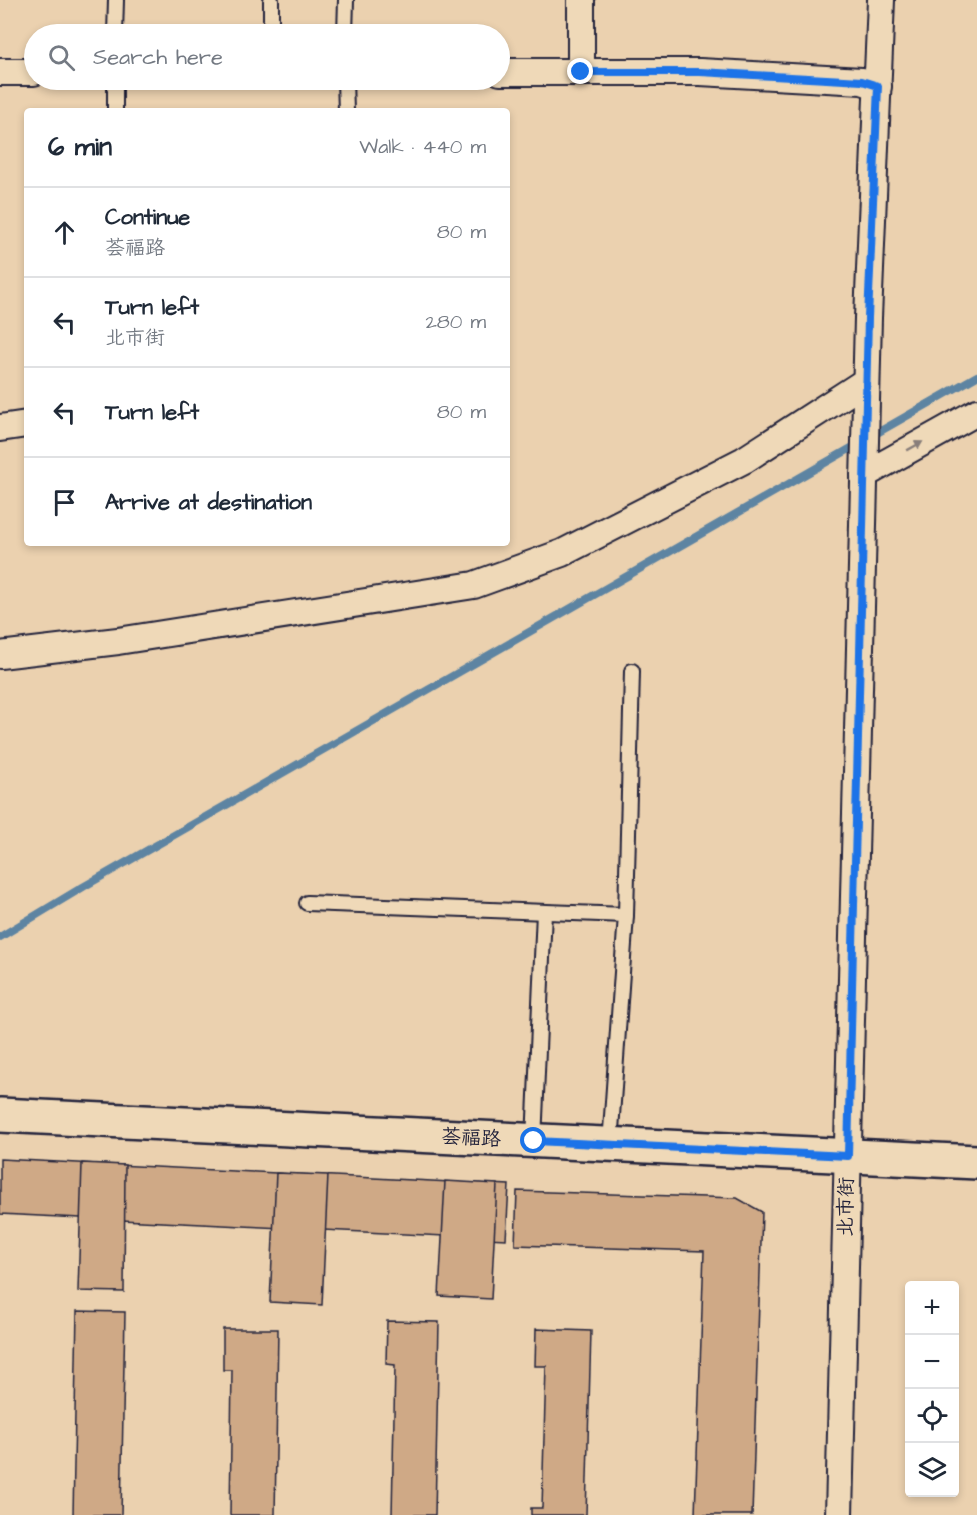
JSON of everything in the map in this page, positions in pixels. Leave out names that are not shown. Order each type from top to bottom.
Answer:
[{"type":"street","points":[[581,0],[581,72]]},
{"type":"street","name":"北市街","points":[[839,1515],[866,381],[881,0]]},
{"type":"street","points":[[0,72],[24,72]]},
{"type":"street","points":[[510,72],[700,72],[862,81],[878,86]]},
{"type":"street","points":[[0,655],[118,640],[474,585],[562,553],[724,470],[866,381]]},
{"type":"street","points":[[864,474],[977,412]]},
{"type":"street","points":[[0,428],[24,424]]},
{"type":"street","name":"荟福路","points":[[0,1115],[977,1162]]},
{"type":"lane","points":[[115,24],[116,0]]},
{"type":"lane","points":[[271,0],[271,24]]},
{"type":"lane","points":[[345,24],[346,0]]},
{"type":"lane","points":[[115,90],[115,108]]},
{"type":"lane","points":[[345,90],[346,108]]},
{"type":"lane","points":[[610,1145],[626,915],[632,671]]},
{"type":"lane","points":[[307,903],[626,915]]},
{"type":"lane","points":[[534,1141],[544,912]]},
{"type":"building","points":[[0,1159],[509,1185],[506,1239],[0,1214]]},
{"type":"building","points":[[82,1163],[125,1165],[124,1292],[78,1291]]},
{"type":"building","points":[[276,1173],[328,1175],[322,1305],[270,1302]]},
{"type":"building","points":[[445,1181],[497,1184],[491,1299],[439,1296]]},
{"type":"building","points":[[517,1191],[737,1198],[762,1212],[752,1515],[695,1515],[704,1251],[515,1245]]},
{"type":"building","points":[[77,1311],[125,1312],[121,1515],[73,1515]]},
{"type":"building","points":[[387,1321],[439,1322],[435,1515],[392,1515],[395,1365],[386,1364]]},
{"type":"building","points":[[223,1329],[278,1329],[275,1515],[230,1515],[232,1370],[223,1370]]},
{"type":"building","points":[[536,1329],[591,1331],[586,1515],[531,1515],[531,1508],[542,1508],[546,1366],[535,1366]]},
{"type":"waterway","points":[[870,437],[977,376]]},
{"type":"waterway","points":[[0,937],[83,887],[860,443]]},
{"type":"route","points":[[534,1141],[848,1156],[868,318],[878,86],[862,81],[700,72],[581,72]]}]
